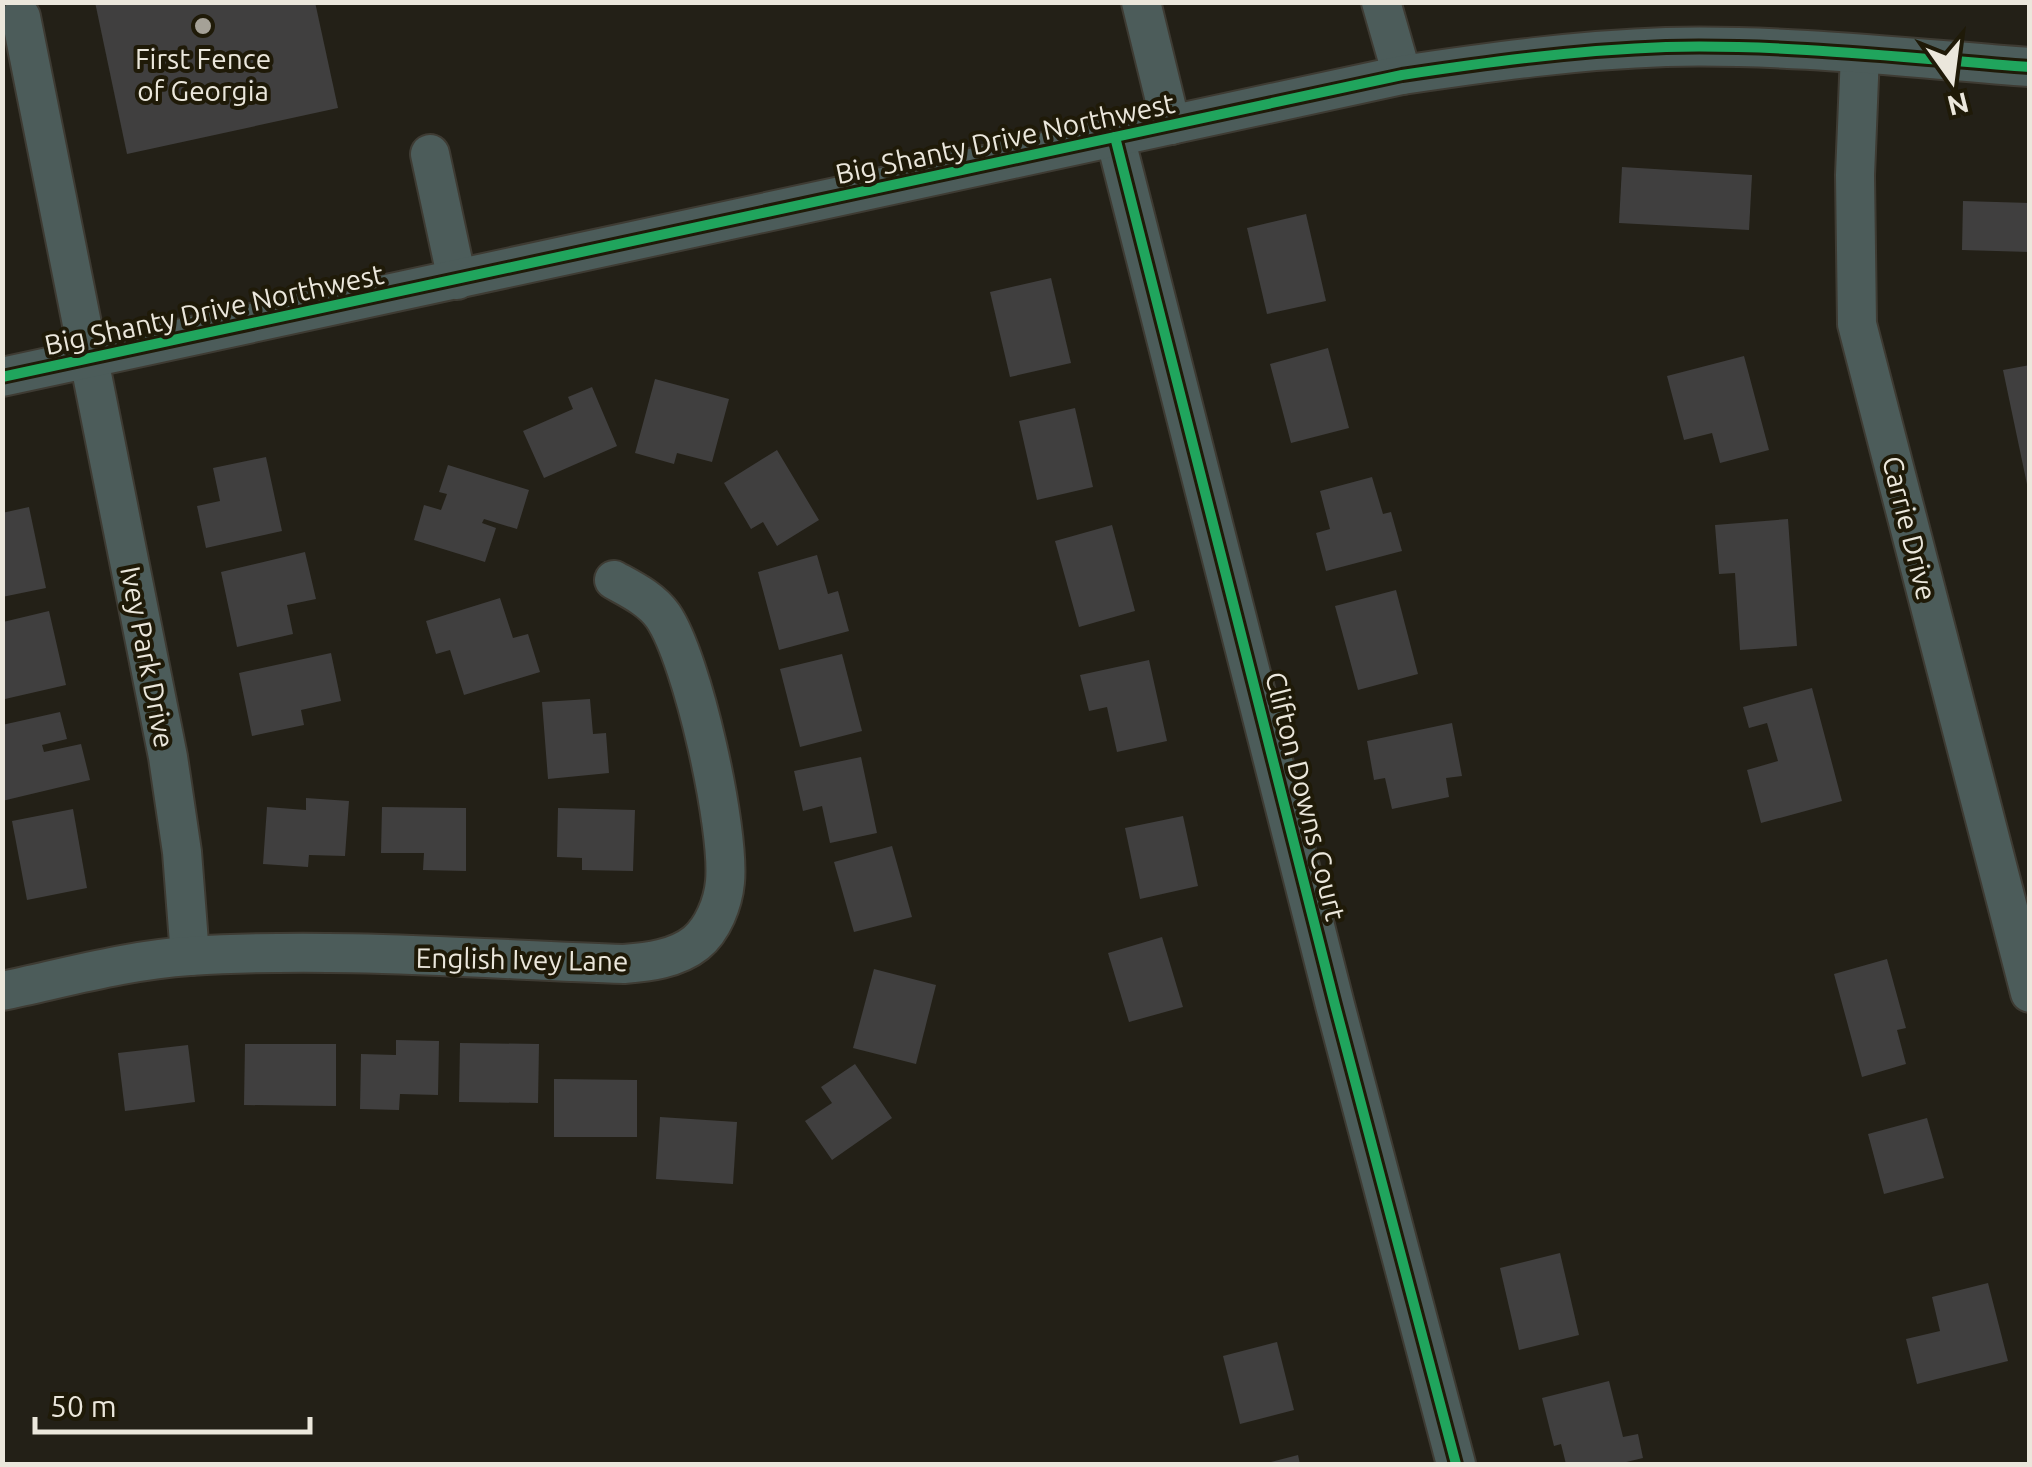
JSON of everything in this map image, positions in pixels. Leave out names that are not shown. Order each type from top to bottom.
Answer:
[{"type":"street","points":[[1142,2],[1170,125]]},
{"type":"street","points":[[1381,2],[1402,75]]},
{"type":"street","name":"Ivey Park Drive","points":[[21,16],[168,757],[182,852],[190,956]]},
{"type":"street","name":"Big Shanty Drive Northwest","points":[[2,377],[1402,75],[1532,56],[1668,47],[1860,54],[2030,66]]},
{"type":"street","name":"Carrie Drive","points":[[1860,54],[1855,192],[1857,324],[2030,993]]},
{"type":"street","name":"Clifton Downs Court","points":[[1115,137],[1456,1464]]},
{"type":"street","points":[[430,154],[458,280]]},
{"type":"street","name":"English Ivey Lane","points":[[2,991],[150,960],[190,956],[324,954],[624,964],[652,962],[696,942],[716,915],[725,884],[725,834],[720,806],[677,645],[654,606],[614,580]]},
{"type":"building","points":[[95,2],[315,2],[338,108],[127,154]]},
{"type":"building","points":[[1622,167],[1752,175],[1749,230],[1619,223]]},
{"type":"building","points":[[1963,201],[2030,203],[2030,252],[1962,250]]},
{"type":"building","points":[[1306,214],[1326,301],[1267,314],[1247,228]]},
{"type":"building","points":[[1051,278],[1071,363],[1010,377],[990,292]]},
{"type":"building","points":[[1328,348],[1349,428],[1291,443],[1270,364]]},
{"type":"building","points":[[1744,356],[1769,450],[1720,463],[1712,433],[1684,440],[1667,376]]},
{"type":"building","points":[[2030,365],[2030,489],[2028,489],[2003,370]]},
{"type":"building","points":[[655,379],[729,399],[712,462],[677,453],[674,464],[635,453]]},
{"type":"building","points":[[592,387],[617,446],[544,478],[523,431],[573,409],[568,397]]},
{"type":"building","points":[[1075,408],[1093,487],[1037,500],[1019,421]]},
{"type":"building","points":[[777,450],[819,520],[777,546],[763,522],[751,529],[724,483]]},
{"type":"building","points":[[266,457],[282,531],[206,548],[197,506],[220,501],[213,468]]},
{"type":"building","points":[[448,465],[529,490],[517,529],[484,519],[482,523],[496,528],[485,562],[414,540],[424,505],[441,510],[447,494],[439,492]]},
{"type":"building","points":[[1372,477],[1383,514],[1391,512],[1402,551],[1326,571],[1316,533],[1330,529],[1320,491]]},
{"type":"building","points":[[29,507],[46,588],[2,597],[2,513]]},
{"type":"building","points":[[1788,519],[1797,646],[1740,650],[1735,573],[1719,574],[1715,525]]},
{"type":"building","points":[[1112,525],[1135,611],[1079,627],[1055,541]]},
{"type":"building","points":[[305,552],[316,599],[287,605],[293,634],[237,647],[221,572]]},
{"type":"building","points":[[817,555],[828,594],[838,591],[849,631],[779,650],[758,572]]},
{"type":"building","points":[[1396,590],[1418,674],[1358,690],[1335,606]]},
{"type":"building","points":[[500,598],[513,638],[528,634],[540,672],[464,695],[450,650],[436,654],[426,621]]},
{"type":"building","points":[[49,611],[66,685],[5,699],[3,622]]},
{"type":"building","points":[[331,653],[341,701],[301,710],[304,725],[252,736],[239,673]]},
{"type":"building","points":[[842,654],[862,731],[800,747],[780,669]]},
{"type":"building","points":[[1149,660],[1167,741],[1117,752],[1107,707],[1089,711],[1080,675]]},
{"type":"building","points":[[1812,688],[1842,801],[1761,823],[1747,770],[1778,761],[1767,723],[1749,728],[1743,707]]},
{"type":"building","points":[[590,699],[593,734],[606,733],[609,773],[548,779],[542,702]]},
{"type":"building","points":[[60,712],[67,739],[42,745],[44,752],[81,744],[90,780],[2,801],[2,725]]},
{"type":"building","points":[[1452,723],[1462,776],[1446,778],[1449,797],[1392,809],[1385,778],[1374,780],[1367,741]]},
{"type":"building","points":[[861,757],[877,833],[830,843],[822,806],[803,811],[794,771]]},
{"type":"building","points":[[306,798],[349,801],[345,856],[309,855],[308,867],[263,864],[267,807],[306,810]]},
{"type":"building","points":[[382,807],[466,808],[466,871],[423,870],[424,853],[381,853]]},
{"type":"building","points":[[558,808],[635,810],[633,871],[582,870],[582,858],[557,857]]},
{"type":"building","points":[[73,809],[87,888],[27,900],[12,821]]},
{"type":"building","points":[[1183,816],[1198,886],[1140,899],[1125,828]]},
{"type":"building","points":[[892,846],[912,917],[854,932],[834,862]]},
{"type":"building","points":[[1162,937],[1183,1007],[1129,1022],[1108,953]]},
{"type":"building","points":[[1887,959],[1906,1028],[1897,1030],[1906,1064],[1862,1077],[1834,974]]},
{"type":"building","points":[[874,969],[936,985],[916,1064],[853,1048]]},
{"type":"building","points":[[396,1040],[439,1041],[438,1095],[400,1094],[399,1110],[360,1109],[361,1054],[396,1055]]},
{"type":"building","points":[[460,1043],[539,1044],[538,1103],[459,1102]]},
{"type":"building","points":[[245,1044],[336,1044],[336,1106],[244,1105]]},
{"type":"building","points":[[188,1045],[195,1102],[125,1111],[118,1053]]},
{"type":"building","points":[[855,1064],[892,1118],[832,1160],[805,1121],[832,1103],[821,1087]]},
{"type":"building","points":[[554,1079],[637,1080],[637,1137],[554,1137]]},
{"type":"building","points":[[660,1117],[737,1122],[733,1184],[656,1179]]},
{"type":"building","points":[[1927,1118],[1944,1178],[1884,1194],[1868,1134]]},
{"type":"building","points":[[1560,1253],[1579,1335],[1519,1350],[1500,1268]]},
{"type":"building","points":[[1988,1283],[2008,1361],[1917,1384],[1906,1339],[1940,1331],[1932,1297]]},
{"type":"building","points":[[1277,1342],[1294,1410],[1240,1424],[1223,1356]]},
{"type":"building","points":[[1609,1381],[1623,1437],[1638,1434],[1643,1458],[1618,1464],[1566,1464],[1561,1444],[1554,1446],[1542,1398]]},
{"type":"building","points":[[1298,1455],[1300,1464],[1267,1464],[1267,1463]]},
{"type":"cycle path","points":[[2,377],[1402,75],[1533,57],[1666,47],[1802,50],[2030,67]]},
{"type":"cycle path","points":[[1115,137],[1456,1464]]},
{"type":"place","name":"First Fence of Georgia","points":[[203,26]]}]
